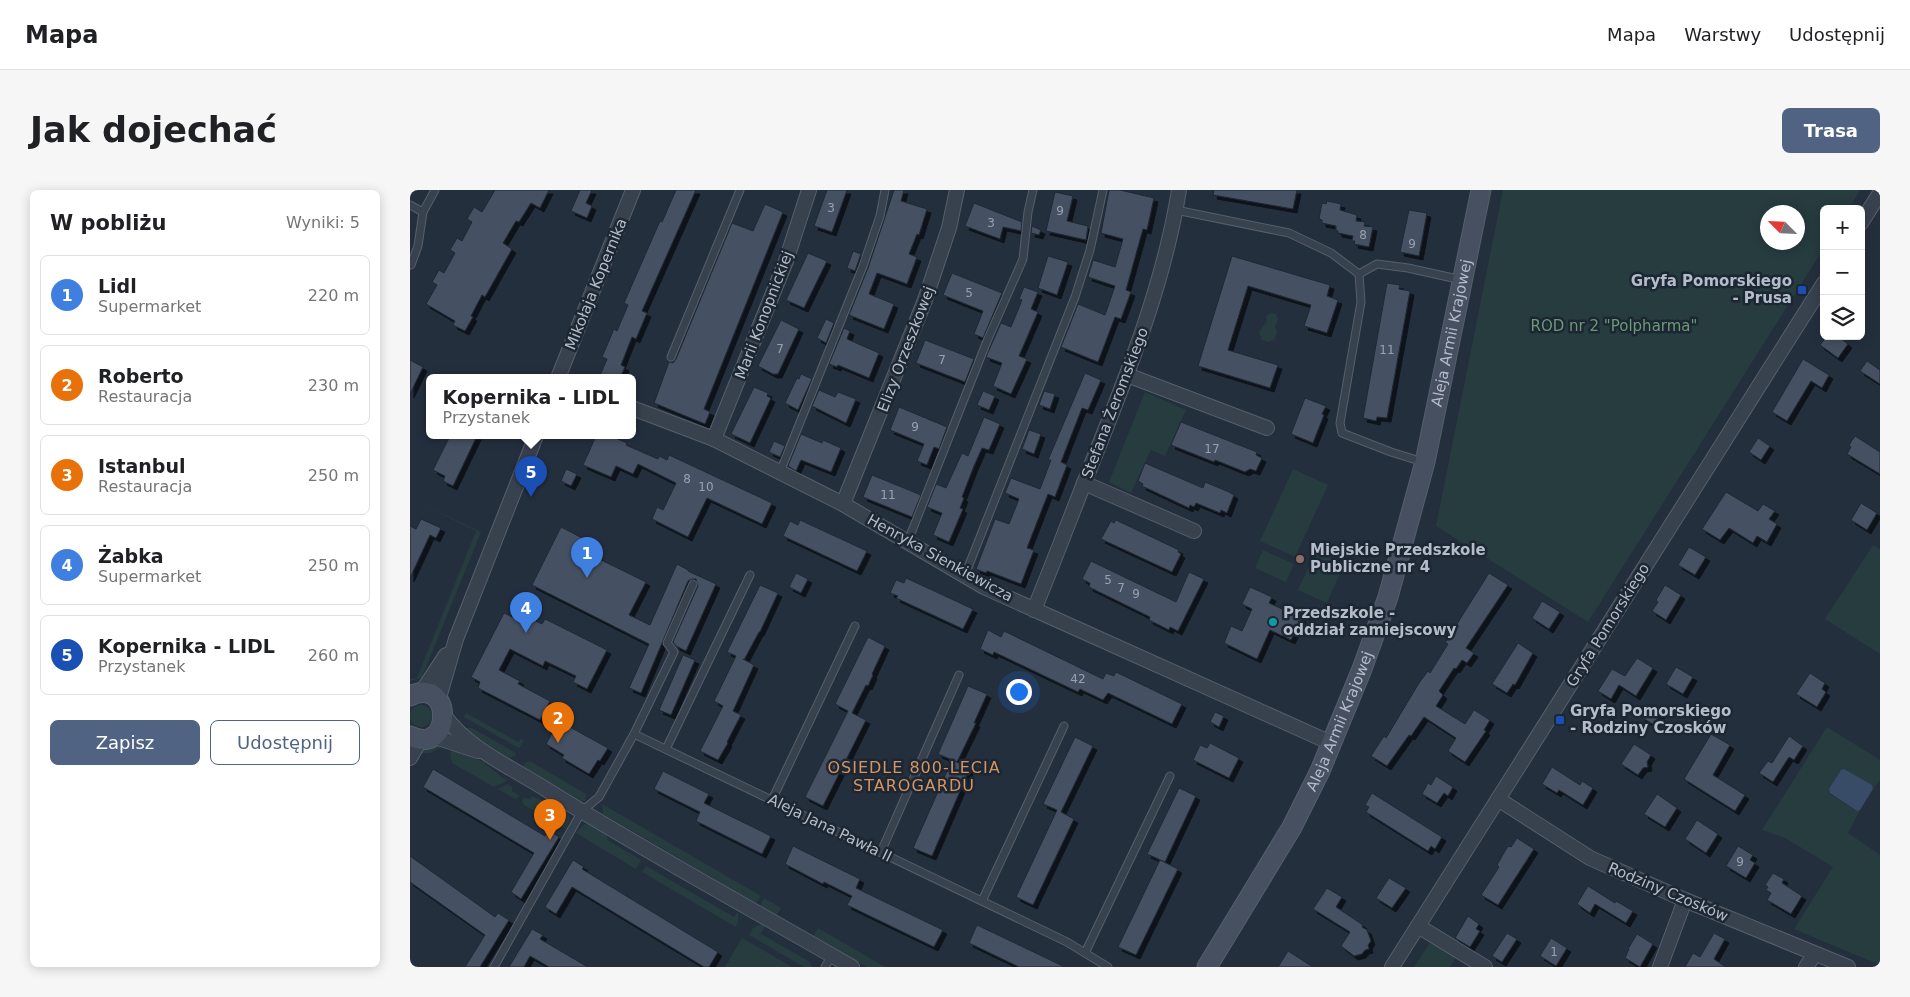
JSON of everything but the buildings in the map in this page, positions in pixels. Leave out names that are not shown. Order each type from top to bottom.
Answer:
[{"type":"main road","name":"Aleja Armii Krajowej","points":[[1207,967],[1292,826],[1331,743],[1362,669],[1388,597],[1425,462],[1480,190]]},
{"type":"main road","points":[[421,737],[438,731],[443,723],[428,701]]},
{"type":"street","name":"Mikołaja Kopernika","points":[[560,374],[634,190]]},
{"type":"street","name":"Marii Konopnickiej","points":[[714,439],[786,261],[809,190]]},
{"type":"street","name":"Elizy Orzeszkowej","points":[[844,504],[926,300],[949,228],[957,190]]},
{"type":"street","name":"Stefana Żeromskiego","points":[[1034,610],[1127,375],[1156,290],[1176,210],[1179,190]]},
{"type":"street","points":[[1865,217],[1880,193]]},
{"type":"street","name":"Gryfa Pomorskiego","points":[[1392,967],[1820,288]]},
{"type":"street","points":[[1127,375],[1267,428]]},
{"type":"street","name":"Henryka Sienkiewicza","points":[[636,410],[714,439],[844,504],[984,586],[1034,610],[1331,743]]},
{"type":"street","points":[[535,439],[456,639],[428,701],[458,731],[486,753],[828,961],[852,967]]},
{"type":"street","points":[[1084,483],[1194,531]]},
{"type":"street","points":[[410,758],[421,737],[486,753]]},
{"type":"street","name":"Rodziny Czosków","points":[[1498,799],[1590,858],[1685,900],[1848,967]]},
{"type":"street","points":[[1660,967],[1685,900]]},
{"type":"street","points":[[1418,926],[1485,967]]},
{"type":"street","points":[[1806,967],[1815,954]]},
{"type":"lane","points":[[411,264],[418,246],[422,212],[435,190]]},
{"type":"lane","points":[[671,357],[740,190]]},
{"type":"lane","points":[[780,472],[863,266],[880,216],[885,190]]},
{"type":"lane","points":[[908,541],[987,341],[1023,259],[1028,212],[1033,190]]},
{"type":"lane","points":[[966,575],[1075,297],[1090,250],[1102,190]]},
{"type":"lane","points":[[410,205],[422,212]]},
{"type":"lane","points":[[1176,210],[1289,233],[1331,253],[1359,274],[1361,302],[1340,424],[1342,433],[1391,452],[1425,462]]},
{"type":"lane","points":[[1359,274],[1377,264],[1408,268],[1462,280]]},
{"type":"lane","points":[[666,749],[750,575]]},
{"type":"lane","points":[[494,967],[582,811],[599,797],[634,734],[674,652],[667,643],[693,584]]},
{"type":"lane","points":[[772,800],[855,626]]},
{"type":"lane","points":[[881,852],[959,675]]},
{"type":"lane","points":[[982,901],[1064,726]]},
{"type":"lane","name":"Aleja Jana Pawła II","points":[[634,734],[1067,942],[1108,967]]},
{"type":"lane","points":[[1085,953],[1170,776]]},
{"type":"green space","name":"ROD nr 2 \"Polpharma\"","points":[[1503,190],[1860,190],[1851,205],[1820,205],[1820,254],[1588,622],[1436,526]]},
{"type":"green space","points":[[1271,313],[1276,314],[1278,319],[1275,327],[1277,333],[1274,340],[1267,342],[1261,339],[1259,332],[1267,321],[1266,316]]},
{"type":"green space","points":[[1145,392],[1186,410],[1165,456],[1151,450],[1131,493],[1109,482]]},
{"type":"green space","points":[[1293,469],[1328,485],[1295,557],[1260,541]]},
{"type":"green space","points":[[415,501],[481,532],[424,672],[421,678],[410,681],[410,679],[417,678],[476,531]]},
{"type":"green space","points":[[1873,545],[1880,549],[1880,654],[1825,619]]},
{"type":"green space","points":[[1263,550],[1294,564],[1286,582],[1255,568]]},
{"type":"green space","points":[[1316,551],[1344,564],[1327,603],[1298,590]]},
{"type":"green space","points":[[421,705],[429,708],[432,716],[429,724],[421,727],[413,724],[410,716],[413,708]]},
{"type":"green space","points":[[466,713],[518,742],[521,739],[524,741],[519,748],[464,717]]},
{"type":"green space","points":[[1827,727],[1880,760],[1880,780],[1873,789],[1872,785],[1829,789],[1830,794],[1857,811],[1860,810],[1848,833],[1880,855],[1880,965],[1794,929],[1833,867],[1785,838],[1762,830]]},
{"type":"green space","points":[[472,728],[516,753],[515,756],[509,758],[464,730]]},
{"type":"green space","points":[[428,743],[445,745],[430,753],[419,753]]},
{"type":"green space","points":[[453,749],[483,762],[507,781],[494,787],[452,763],[450,754]]},
{"type":"green space","points":[[530,761],[586,794],[585,801],[581,801],[524,767],[525,763]]},
{"type":"green space","points":[[507,784],[512,787],[512,791],[520,796],[515,799],[498,789]]},
{"type":"green space","points":[[532,796],[564,809],[570,819],[566,829],[524,805],[522,801],[524,798],[530,799]]},
{"type":"green space","points":[[602,804],[761,896],[756,903],[603,814]]},
{"type":"green space","points":[[585,824],[593,825],[607,832],[607,840],[641,860],[636,869],[576,833]]},
{"type":"green space","points":[[646,866],[734,917],[738,912],[736,927],[642,872]]},
{"type":"green space","points":[[764,898],[781,908],[777,915],[760,906]]},
{"type":"green space","points":[[765,925],[761,934],[810,962],[812,967],[804,967],[749,935],[753,928]]},
{"type":"green space","points":[[818,928],[885,967],[867,967],[813,936]]},
{"type":"green space","points":[[742,938],[792,967],[725,967]]},
{"type":"green space","points":[[1431,941],[1456,957],[1450,967],[1414,967]]},
{"type":"water","points":[[1844,769],[1872,785],[1873,789],[1860,810],[1857,811],[1830,793],[1829,789],[1841,770]]},
{"type":"place","name":"Gryfa Pomorskiego - Prusa","points":[[1802,290]]},
{"type":"place","name":"Kopernika - LIDL","points":[[531,497]]},
{"type":"place","name":"Miejskie Przedszkole Publiczne nr 4","points":[[1300,559]]},
{"type":"place","name":"Lidl","points":[[587,578]]},
{"type":"place","name":"Przedszkole - oddział zamiejscowy","points":[[1273,622]]},
{"type":"place","name":"Żabka","points":[[526,633]]},
{"type":"place","name":"Gryfa Pomorskiego - Rodziny Czosków","points":[[1560,720]]},
{"type":"place","name":"Roberto","points":[[558,743]]},
{"type":"place","name":"Istanbul","points":[[550,840]]},
{"type":"district","name":"OSIEDLE 800-LECIA STAROGARDU","points":[[914,776]]}]
